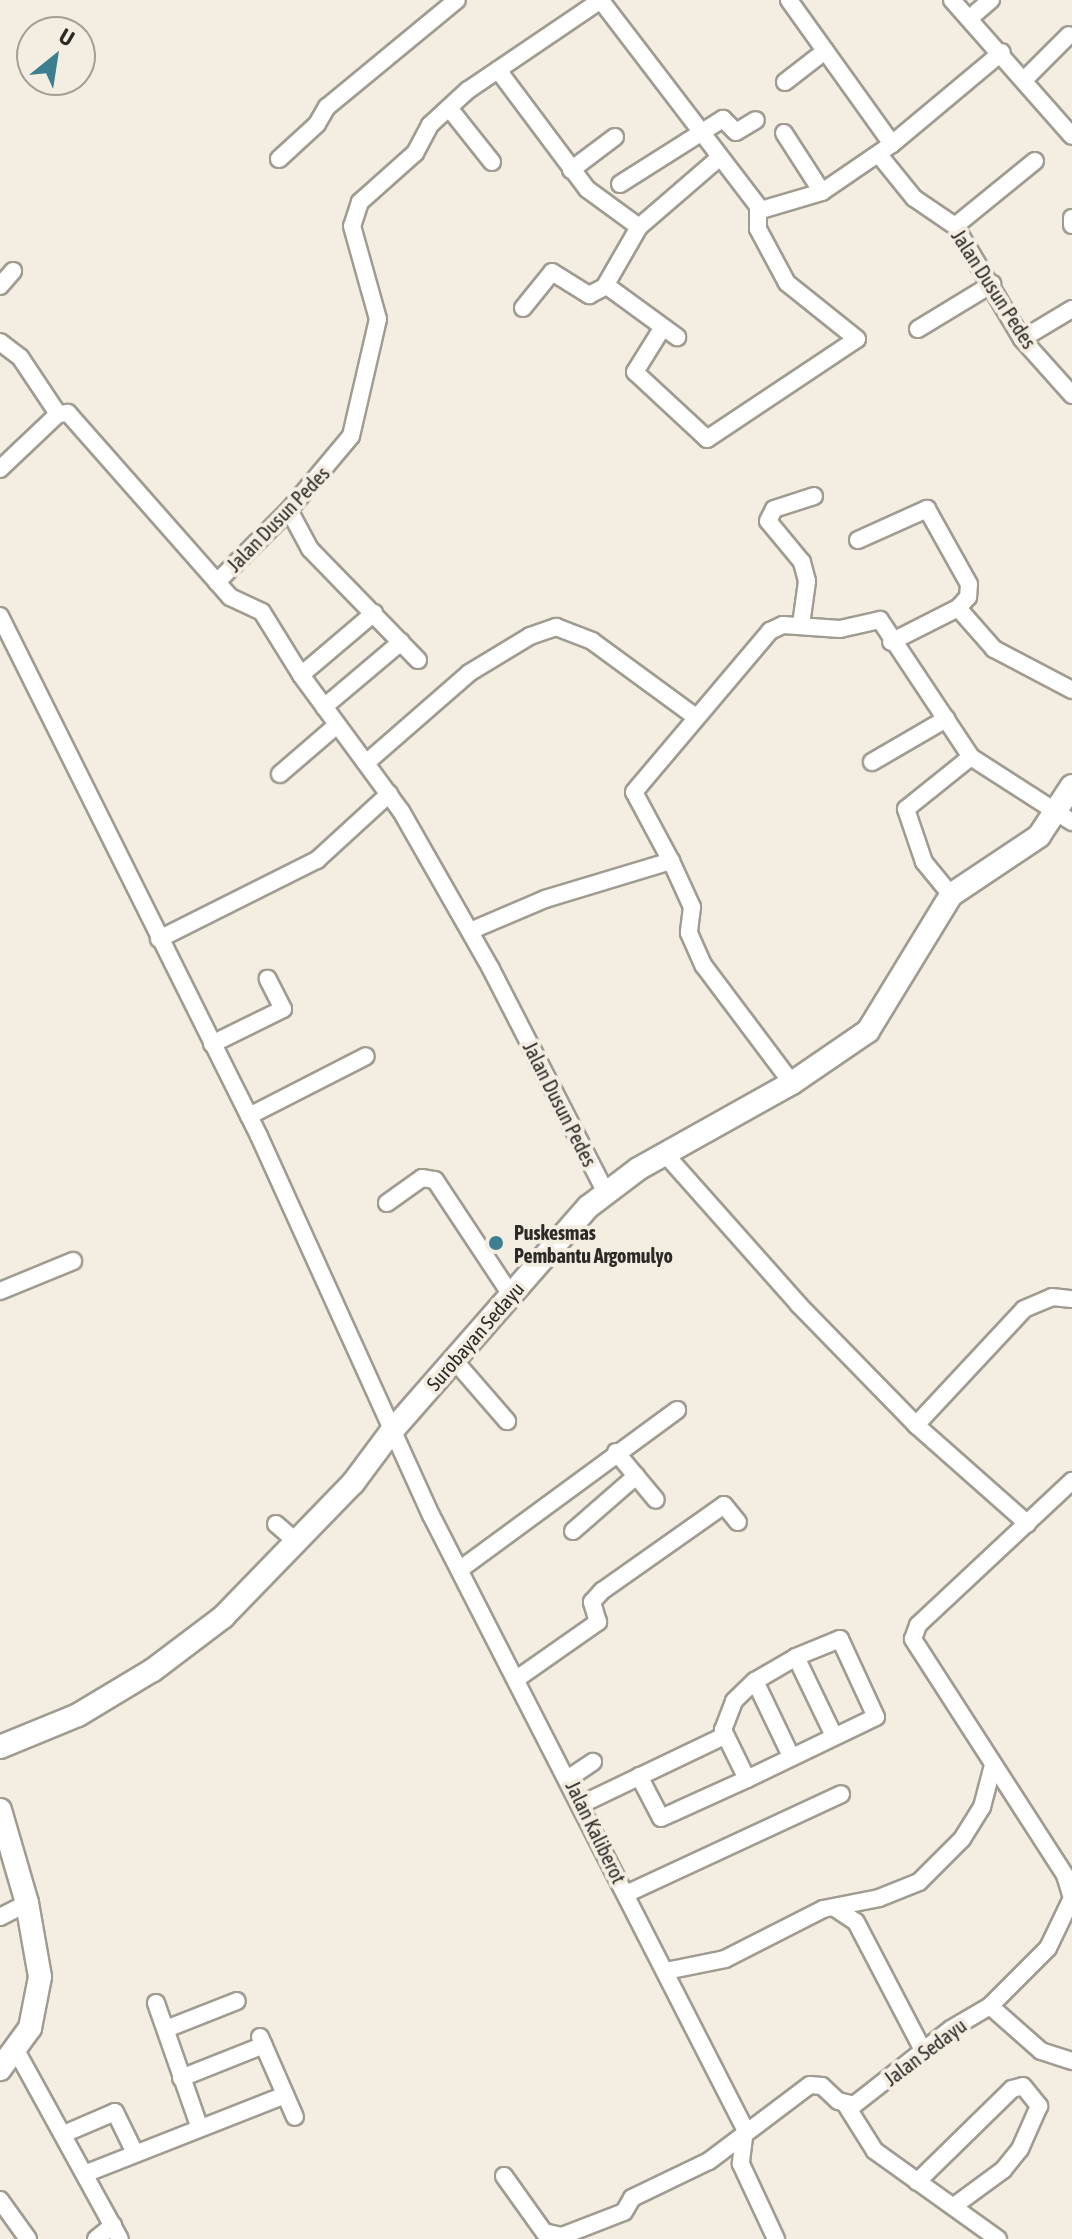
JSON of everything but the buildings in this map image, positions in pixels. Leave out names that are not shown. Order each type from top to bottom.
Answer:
[{"type":"main road","name":"Surobayan Sedayu","points":[[0,1747],[78,1715],[164,1663],[223,1617],[298,1543],[391,1432],[605,1191],[792,1083],[876,1022],[951,895],[1066,817],[1072,786]]},
{"type":"main road","points":[[0,1810],[8,1873],[27,1903],[40,1977],[30,2028],[17,2052],[0,2069]]},
{"type":"street","points":[[279,159],[317,124],[327,107],[457,0]]},
{"type":"street","points":[[789,0],[892,144]]},
{"type":"street","points":[[952,0],[1002,52],[1072,136]]},
{"type":"street","points":[[970,18],[991,0]]},
{"type":"street","points":[[601,1],[758,209],[758,229],[787,283],[857,339],[707,439],[635,372],[663,327]]},
{"type":"street","name":"Jalan Dusun Pedes","points":[[601,1],[498,70],[449,108],[426,130],[415,153],[353,214],[378,309],[355,424],[346,446],[289,510],[217,582],[230,597],[262,612],[301,675],[389,794],[470,931],[605,1191]]},
{"type":"street","points":[[1025,79],[1069,35]]},
{"type":"street","points":[[785,82],[825,51]]},
{"type":"street","points":[[758,209],[822,192],[880,156],[1002,52]]},
{"type":"street","points":[[498,70],[587,189],[639,227]]},
{"type":"street","points":[[449,108],[492,162]]},
{"type":"street","points":[[620,184],[634,170],[723,119],[736,132],[756,120]]},
{"type":"street","points":[[784,133],[822,192]]},
{"type":"street","points":[[571,170],[615,137]]},
{"type":"street","name":"Jalan Dusun Pedes","points":[[880,156],[914,198],[955,226],[1022,339],[1072,395]]},
{"type":"street","points":[[523,308],[552,272],[589,295],[605,286],[639,227],[719,158]]},
{"type":"street","points":[[955,226],[1035,161]]},
{"type":"street","points":[[1072,218],[1072,225]]},
{"type":"street","points":[[0,286],[13,271]]},
{"type":"street","points":[[918,329],[992,284]]},
{"type":"street","points":[[605,286],[677,337]]},
{"type":"street","points":[[1022,339],[1072,309]]},
{"type":"street","points":[[0,342],[20,357],[58,414]]},
{"type":"street","points":[[0,469],[58,414],[68,413],[217,582]]},
{"type":"street","points":[[801,625],[807,581],[802,562],[768,521],[774,509],[814,496]]},
{"type":"street","points":[[858,540],[927,509],[969,584],[968,597],[958,608],[891,642]]},
{"type":"street","points":[[289,510],[310,549],[418,660]]},
{"type":"street","points":[[958,608],[994,649],[1072,690]]},
{"type":"street","points":[[301,675],[374,613]]},
{"type":"street","name":"Jalan Kaliberot","points":[[0,616],[249,1116],[391,1432],[745,2129],[741,2164],[776,2239]]},
{"type":"street","points":[[792,1083],[704,966],[689,933],[692,907],[634,792],[770,631],[801,625],[840,629],[877,618],[971,757],[1066,817]]},
{"type":"street","points":[[366,763],[469,673],[530,636],[556,627],[592,641],[696,717]]},
{"type":"street","points":[[324,707],[401,642]]},
{"type":"street","points":[[872,762],[946,719]]},
{"type":"street","points":[[280,774],[337,725]]},
{"type":"street","points":[[951,895],[924,862],[906,809],[971,757]]},
{"type":"street","points":[[159,939],[317,860],[389,794]]},
{"type":"street","points":[[470,931],[545,899],[671,861]]},
{"type":"street","points":[[212,1044],[283,1009],[268,979]]},
{"type":"street","points":[[249,1116],[366,1056]]},
{"type":"street","points":[[666,1155],[799,1305],[916,1425],[1028,1524]]},
{"type":"street","points":[[387,1203],[422,1178],[435,1180],[511,1295]]},
{"type":"street","points":[[0,1291],[73,1261]]},
{"type":"street","points":[[916,1425],[1024,1309],[1052,1297],[1072,1299]]},
{"type":"street","points":[[454,1360],[507,1421]]},
{"type":"street","points":[[462,1568],[677,1410]]},
{"type":"street","points":[[616,1452],[656,1500]]},
{"type":"street","points":[[573,1531],[636,1476]]},
{"type":"street","points":[[1072,1481],[914,1632],[993,1765],[1065,1875],[1072,1898]]},
{"type":"street","points":[[518,1678],[598,1622],[592,1602],[602,1591],[724,1505],[738,1522]]},
{"type":"street","points":[[276,1524],[298,1543]]},
{"type":"street","points":[[639,1776],[661,1818],[747,1779],[876,1717],[840,1639],[796,1657],[755,1681],[732,1704],[724,1736],[747,1779]]},
{"type":"street","points":[[796,1657],[834,1736]]},
{"type":"street","points":[[755,1681],[791,1756]]},
{"type":"street","points":[[582,1804],[724,1736]]},
{"type":"street","points":[[569,1778],[593,1762]]},
{"type":"street","points":[[666,1971],[725,1959],[835,1908],[892,1893],[919,1882],[939,1864],[982,1807],[993,1765]]},
{"type":"street","points":[[626,1894],[841,1794]]},
{"type":"street","name":"Jalan Sedayu","points":[[846,2105],[862,2100],[923,2050],[990,2006],[1048,1948],[1072,1898]]},
{"type":"street","points":[[0,1917],[27,1903]]},
{"type":"street","points":[[835,1908],[856,1922],[923,2050]]},
{"type":"street","points":[[166,2029],[237,2001]]},
{"type":"street","points":[[156,2003],[199,2126]]},
{"type":"street","points":[[990,2006],[1041,2051],[1072,2061]]},
{"type":"street","points":[[181,2078],[262,2041],[295,2117]]},
{"type":"street","points":[[17,2052],[66,2133],[116,2232],[96,2239]]},
{"type":"street","points":[[504,2176],[544,2232],[562,2236],[624,2212],[632,2198],[709,2161],[745,2129],[810,2085],[822,2086],[846,2105],[875,2151],[998,2239]]},
{"type":"street","points":[[917,2182],[1012,2089],[1023,2086],[1039,2106],[1020,2149],[1003,2170],[954,2206]]},
{"type":"street","points":[[87,2173],[199,2126],[285,2095]]},
{"type":"street","points":[[66,2133],[115,2112],[135,2153]]},
{"type":"street","points":[[0,2200],[28,2239]]},
{"type":"place","name":"Puskesmas Pembantu Argomulyo","points":[[496,1243]]}]
